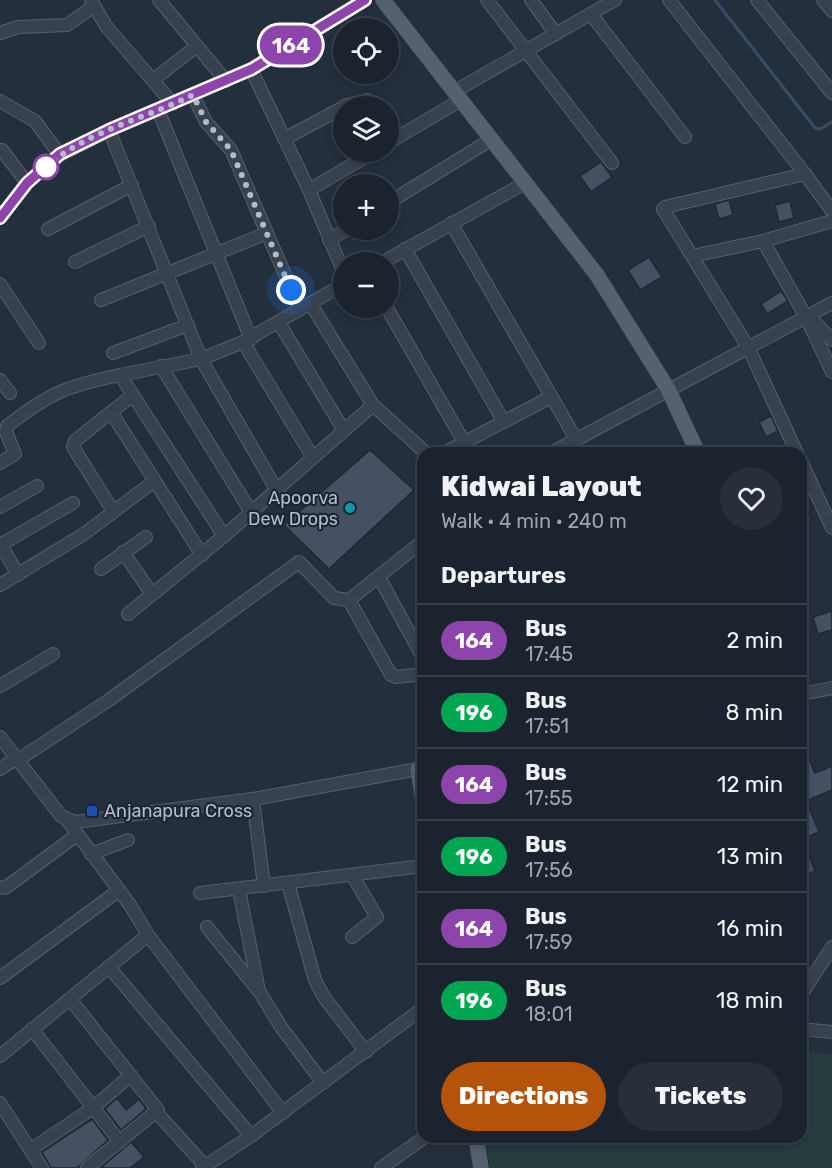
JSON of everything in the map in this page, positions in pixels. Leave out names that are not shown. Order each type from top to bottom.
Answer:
[{"type":"main road","points":[[383,0],[597,275],[668,389],[695,447]]},
{"type":"main road","points":[[477,1143],[481,1168]]},
{"type":"street","points":[[159,0],[226,81]]},
{"type":"street","points":[[0,218],[27,183],[60,154],[109,130],[252,69],[365,0]]},
{"type":"street","points":[[487,0],[612,163]]},
{"type":"street","points":[[531,0],[556,34]]},
{"type":"street","points":[[399,135],[527,50],[615,0]]},
{"type":"street","points":[[669,0],[832,211]]},
{"type":"street","points":[[757,0],[832,93]]},
{"type":"street","points":[[823,0],[832,11]]},
{"type":"street","points":[[0,33],[18,27],[67,26],[92,3],[106,26],[173,104]]},
{"type":"street","points":[[591,14],[685,137]]},
{"type":"street","points":[[153,80],[197,46]]},
{"type":"street","points":[[252,69],[309,190],[334,252]]},
{"type":"street","points":[[193,95],[206,122],[231,150],[267,232],[305,306],[373,405],[419,447]]},
{"type":"street","points":[[0,101],[35,121],[60,154]]},
{"type":"street","points":[[158,110],[218,254],[247,341],[312,456]]},
{"type":"street","points":[[284,139],[333,113]]},
{"type":"street","points":[[109,130],[201,359],[276,489]]},
{"type":"street","points":[[399,196],[492,140]]},
{"type":"street","points":[[2,150],[27,183]]},
{"type":"street","points":[[309,190],[357,162]]},
{"type":"street","points":[[794,447],[748,346],[663,209],[805,174]]},
{"type":"street","points":[[399,253],[525,183]]},
{"type":"street","points":[[48,229],[132,185]]},
{"type":"street","points":[[692,256],[763,241],[832,221]]},
{"type":"street","points":[[451,223],[576,439]]},
{"type":"street","points":[[75,262],[149,226]]},
{"type":"street","points":[[101,300],[267,232]]},
{"type":"street","points":[[329,240],[333,238]]},
{"type":"street","points":[[763,241],[807,316],[832,372]]},
{"type":"street","points":[[405,249],[504,422]]},
{"type":"street","points":[[0,284],[39,343]]},
{"type":"street","points":[[0,463],[15,454],[6,429],[39,401],[70,385],[201,359],[247,341],[333,290]]},
{"type":"street","points":[[568,447],[576,439],[832,303]]},
{"type":"street","points":[[807,316],[832,340]]},
{"type":"street","points":[[393,318],[464,442]]},
{"type":"street","points":[[279,323],[343,429]]},
{"type":"street","points":[[113,353],[188,325]]},
{"type":"street","points":[[161,366],[251,512]]},
{"type":"street","points":[[120,375],[224,536]]},
{"type":"street","points":[[0,380],[10,393]]},
{"type":"street","points":[[113,511],[74,452],[73,447],[75,441],[132,396]]},
{"type":"street","points":[[455,447],[551,397]]},
{"type":"street","points":[[128,614],[202,555],[312,456],[373,405]]},
{"type":"street","points":[[111,412],[153,482],[202,555]]},
{"type":"street","points":[[807,474],[832,528]]},
{"type":"street","points":[[0,585],[84,534],[153,482]]},
{"type":"street","points":[[0,507],[37,486]]},
{"type":"street","points":[[18,576],[0,544],[73,504]]},
{"type":"street","points":[[101,569],[146,537]]},
{"type":"street","points":[[0,769],[109,700],[298,562],[334,598],[349,600],[417,548]]},
{"type":"street","points":[[123,552],[153,594]]},
{"type":"street","points":[[379,578],[417,647]]},
{"type":"street","points":[[349,600],[391,675],[396,677],[417,675]]},
{"type":"street","points":[[1,684],[53,654]]},
{"type":"street","points":[[807,693],[832,688]]},
{"type":"street","points":[[0,737],[67,820],[139,918],[148,935],[283,1113]]},
{"type":"street","points":[[67,820],[75,822],[253,799],[417,770]]},
{"type":"street","points":[[253,799],[264,886]]},
{"type":"street","points":[[0,887],[5,888],[77,835]]},
{"type":"street","points":[[91,854],[128,840]]},
{"type":"street","points":[[200,893],[417,867]]},
{"type":"street","points":[[352,875],[377,917],[352,937]]},
{"type":"street","points":[[288,883],[315,980],[324,997],[366,1052]]},
{"type":"street","points":[[239,890],[259,991]]},
{"type":"street","points":[[0,978],[118,891]]},
{"type":"street","points":[[207,927],[259,991],[281,1027],[323,1083]]},
{"type":"street","points":[[0,1056],[148,935]]},
{"type":"street","points":[[807,986],[832,947]]},
{"type":"street","points":[[109,967],[251,1136]]},
{"type":"street","points":[[70,999],[156,1106],[157,1113],[203,1167],[283,1113],[417,1013]]},
{"type":"street","points":[[32,1029],[120,1142]]},
{"type":"street","points":[[807,1030],[832,1032]]},
{"type":"street","points":[[30,1150],[93,1108],[131,1075]]},
{"type":"street","points":[[0,1103],[42,1168]]},
{"type":"street","points":[[87,1168],[157,1113]]},
{"type":"street","points":[[381,1168],[417,1143]]},
{"type":"green space","points":[[807,1052],[832,1054],[832,1168],[490,1168],[486,1143],[807,1143]]},
{"type":"building","points":[[601,162],[612,177],[591,192],[580,176]]},
{"type":"building","points":[[729,200],[733,215],[719,219],[715,204]]},
{"type":"building","points":[[790,201],[794,218],[779,222],[775,205]]},
{"type":"building","points":[[649,257],[662,277],[640,290],[628,270]]},
{"type":"building","points":[[781,291],[788,301],[767,314],[761,304]]},
{"type":"building","points":[[771,416],[778,431],[766,437],[759,422]]},
{"type":"building","name":"Apoorva Dew Drops","points":[[370,450],[414,490],[329,569],[284,525]]},
{"type":"building","points":[[807,505],[811,520],[807,521]]},
{"type":"building","points":[[832,611],[832,630],[818,634],[813,617]]},
{"type":"building","points":[[807,754],[815,773],[832,766],[832,790],[807,801]]},
{"type":"building","points":[[807,803],[819,832],[807,837]]},
{"type":"building","points":[[807,851],[815,871],[807,874]]},
{"type":"building","points":[[117,1098],[126,1110],[139,1099],[146,1109],[121,1130],[105,1109]]},
{"type":"building","points":[[92,1119],[108,1140],[77,1168],[51,1168],[42,1152]]},
{"type":"building","points":[[131,1142],[144,1157],[130,1168],[104,1168],[103,1166]]},
{"type":"waterway","points":[[715,0],[815,128],[820,129],[832,122]]},
{"type":"bus line","name":"164","points":[[0,218],[27,183],[60,154],[109,130],[252,69],[365,0]]},
{"type":"place","name":"Apoorva Dew Drops","points":[[350,508]]},
{"type":"place","name":"Anjanapura Cross","points":[[92,811]]},
{"type":"route","points":[[46,167],[60,154],[83,142],[193,95],[206,122],[231,150],[291,290]]}]
